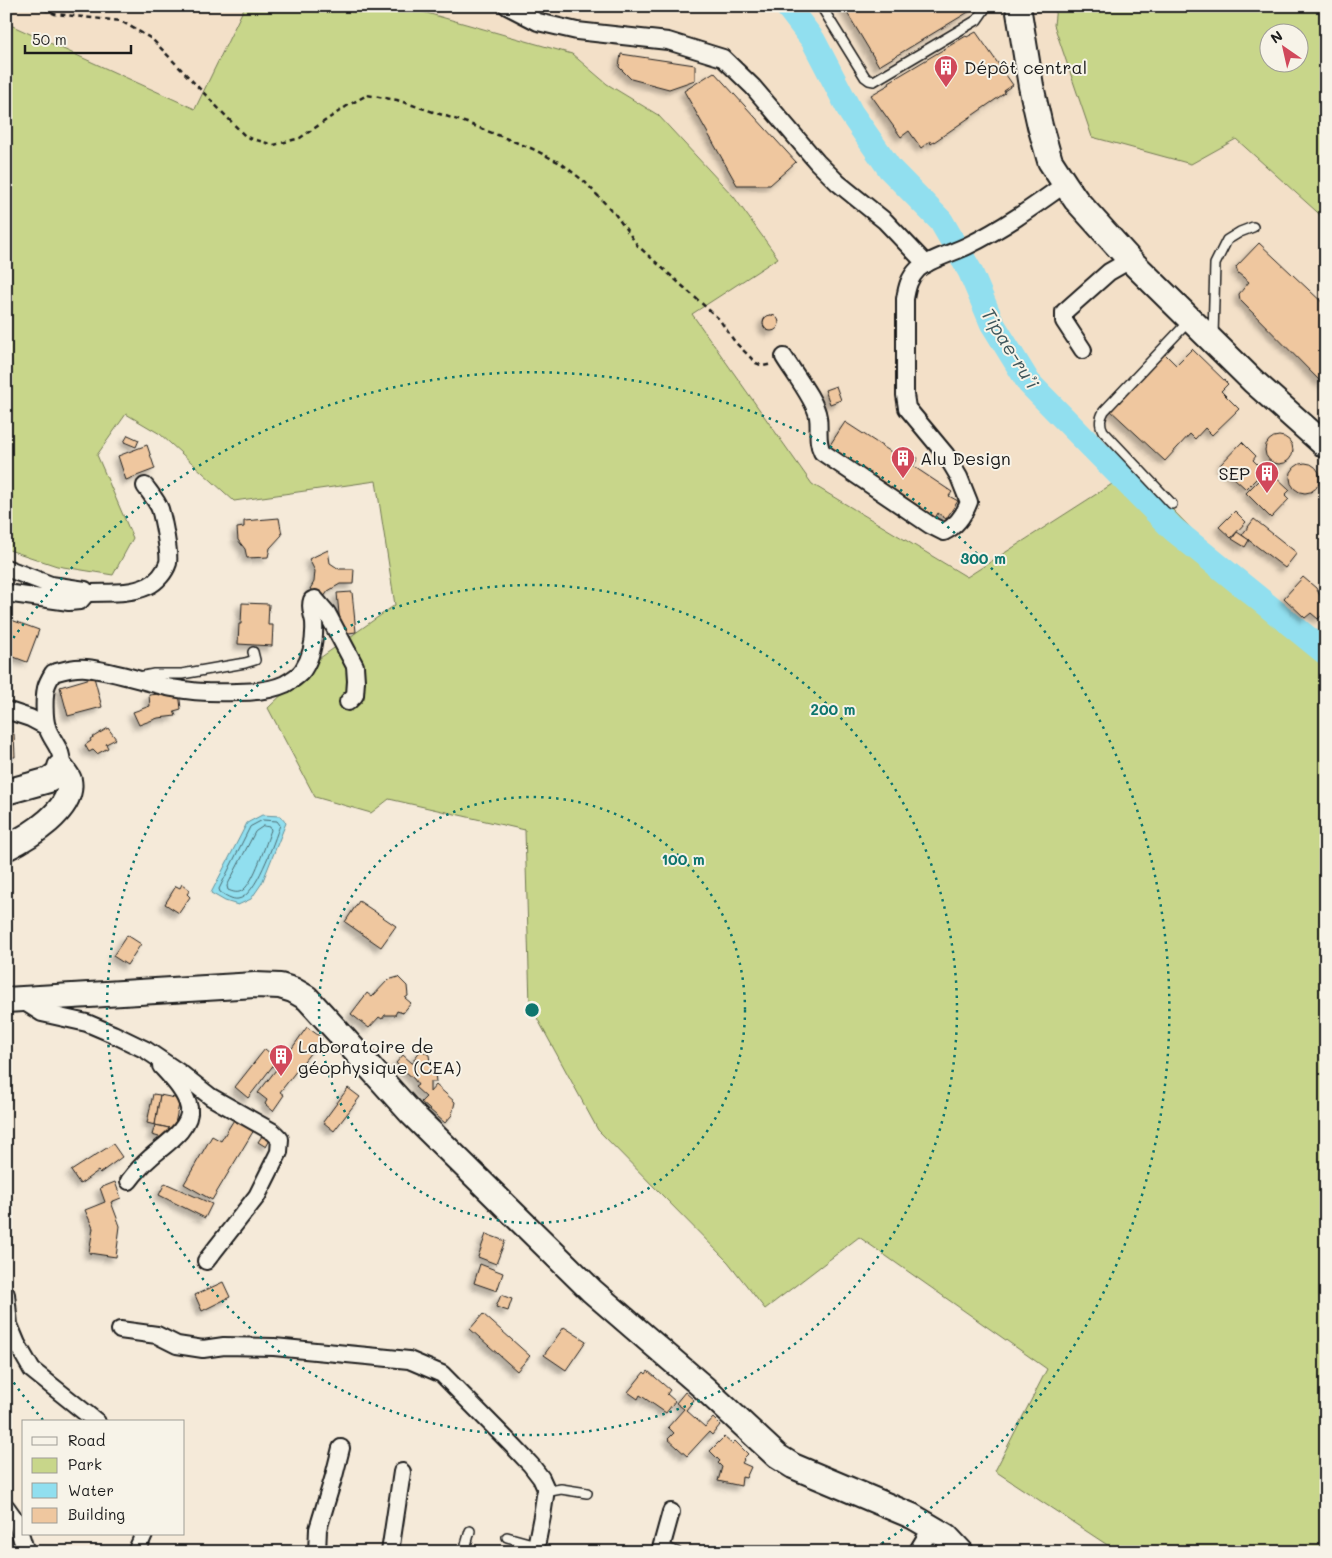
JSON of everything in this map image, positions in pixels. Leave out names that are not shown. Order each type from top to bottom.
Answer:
[{"type":"street","points":[[507,6],[538,22],[577,31],[668,41],[723,58],[753,87],[817,162],[838,183],[932,261]]},
{"type":"street","points":[[1018,6],[1031,86],[1050,162],[1076,200],[1130,260],[1253,381],[1320,441]]},
{"type":"street","points":[[784,357],[816,410],[819,445],[822,452],[930,525],[944,532],[954,527],[965,512],[969,502],[959,478],[946,455],[907,408],[905,395],[905,300],[907,286],[912,276],[920,267],[967,246],[1024,214],[1065,184]]},
{"type":"street","points":[[1083,350],[1064,322],[1064,312],[1088,289],[1130,260]]},
{"type":"street","points":[[6,568],[51,585],[76,587],[85,590],[87,593],[114,594],[137,590],[151,585],[162,574],[168,561],[159,508],[145,486]]},
{"type":"street","points":[[6,593],[69,602],[80,601],[87,593]]},
{"type":"street","points":[[6,792],[49,780],[59,772],[63,761],[47,727],[45,704],[46,686],[52,673],[68,669],[85,668],[106,671],[174,688],[207,693],[258,692],[279,687],[293,680],[303,671],[310,655],[313,643],[314,621],[310,605],[312,600],[315,599],[327,613],[355,666],[355,695],[348,702]]},
{"type":"street","points":[[6,710],[30,718],[47,727]]},
{"type":"street","points":[[6,848],[28,837],[48,821],[64,804],[70,791],[69,778],[60,767]]},
{"type":"street","points":[[13,999],[256,985],[280,986],[293,990],[307,998],[340,1032],[411,1113],[592,1291],[703,1387],[777,1456],[793,1466],[876,1500],[932,1527],[946,1536],[961,1552]]},
{"type":"street","points":[[13,999],[42,1013],[87,1023],[146,1050],[211,1097],[273,1132],[280,1140],[279,1152],[257,1196],[206,1262]]},
{"type":"street","points":[[129,1181],[138,1169],[182,1130],[188,1119],[189,1108],[183,1095],[171,1077],[146,1050]]},
{"type":"street","points":[[6,1294],[9,1325],[32,1370],[95,1420]]},
{"type":"street","points":[[120,1330],[157,1335],[177,1345],[203,1350],[224,1346],[274,1347],[409,1360],[442,1374],[531,1465],[546,1488],[536,1548]]},
{"type":"street","points":[[317,1552],[318,1529],[341,1448]]},
{"type":"street","points":[[390,1552],[402,1472]]},
{"type":"street","points":[[6,1507],[11,1524],[26,1552]]},
{"type":"street","points":[[666,1550],[670,1512]]},
{"type":"street","points":[[917,1552],[932,1527]]},
{"type":"street","points":[[136,1552],[143,1536]]},
{"type":"lane","points":[[821,6],[865,77],[874,81],[977,20],[985,6]]},
{"type":"lane","points":[[1214,341],[1215,264],[1227,240],[1253,227]]},
{"type":"lane","points":[[1172,504],[1103,431],[1100,418],[1104,411],[1191,319]]},
{"type":"lane","points":[[131,678],[154,674],[182,674],[245,663],[254,660],[253,652]]},
{"type":"lane","points":[[545,1492],[561,1489],[587,1493]]},
{"type":"lane","points":[[464,1552],[470,1531]]},
{"type":"lane","points":[[507,1537],[536,1548]]},
{"type":"path","points":[[35,6],[55,14],[121,21],[152,39],[246,137],[274,145],[300,138],[347,106],[367,95],[397,100],[467,123],[533,149],[562,164],[585,182],[615,214],[638,246],[719,319],[735,342],[756,363],[763,366],[769,365],[784,357]]},
{"type":"shaded area","points":[[6,6],[245,6],[195,109],[6,23]]},
{"type":"shaded area","points":[[402,6],[1056,6],[1054,25],[1191,164],[1236,139],[1326,220],[1326,646],[1247,586],[1134,470],[967,577],[812,484],[692,314],[778,258],[734,197],[658,115],[607,84],[572,54]]},
{"type":"green space","points":[[245,6],[402,6],[572,54],[607,84],[658,115],[734,197],[778,258],[692,314],[812,484],[967,577],[1134,470],[1247,586],[1326,646],[1326,1552],[1118,1552],[995,1471],[1047,1369],[859,1237],[765,1309],[728,1262],[598,1130],[530,1005],[525,830],[389,799],[371,813],[315,797],[268,708],[320,658],[395,605],[376,481],[234,501],[160,434],[126,414],[97,455],[133,538],[113,575],[57,566],[6,549],[6,23],[195,109]]},
{"type":"green space","points":[[1056,6],[1326,6],[1326,220],[1236,139],[1191,164],[1092,137],[1054,25]]},
{"type":"water","points":[[262,815],[280,816],[286,823],[262,883],[251,899],[238,905],[225,901],[211,893],[247,823]]},
{"type":"building","points":[[843,6],[976,6],[879,66]]},
{"type":"building","name":"Dépôt central","points":[[976,32],[1013,85],[1004,91],[1005,93],[931,144],[930,141],[921,148],[909,131],[901,137],[871,95],[890,84],[889,82],[966,36]]},
{"type":"building","points":[[621,54],[695,65],[695,80],[669,89],[631,79],[619,67]]},
{"type":"building","points":[[714,72],[796,162],[770,185],[737,185],[684,91]]},
{"type":"building","points":[[1259,243],[1326,306],[1326,379],[1322,383],[1240,300],[1239,294],[1249,282],[1238,273],[1236,267]]},
{"type":"building","points":[[768,315],[774,315],[779,320],[777,329],[768,331],[763,326],[763,320]]},
{"type":"building","points":[[1192,349],[1228,384],[1221,391],[1239,409],[1212,435],[1205,428],[1195,439],[1190,434],[1165,461],[1109,409],[1164,353],[1176,365]]},
{"type":"building","points":[[836,386],[841,400],[830,404],[825,390]]},
{"type":"building","name":"Alu Design","points":[[845,422],[902,459],[908,451],[918,458],[913,466],[952,492],[949,496],[958,501],[946,519],[938,513],[935,518],[828,448]]},
{"type":"building","points":[[128,435],[139,440],[136,447],[124,442]]},
{"type":"building","points":[[1279,436],[1289,440],[1293,450],[1289,460],[1279,464],[1269,460],[1265,450],[1269,440]]},
{"type":"building","points":[[1242,442],[1256,456],[1253,460],[1264,471],[1246,489],[1220,465]]},
{"type":"building","points":[[147,445],[155,469],[126,480],[118,456]]},
{"type":"building","points":[[1305,463],[1311,464],[1319,472],[1319,484],[1311,492],[1305,493],[1299,492],[1291,484],[1290,478],[1291,472],[1299,464]]},
{"type":"building","name":"SEP","points":[[1269,470],[1290,490],[1285,495],[1289,499],[1271,518],[1246,493]]},
{"type":"building","name":"SEP","points":[[1235,511],[1246,522],[1231,538],[1219,527]]},
{"type":"building","points":[[279,518],[282,535],[270,548],[268,557],[247,558],[245,549],[238,540],[237,528],[244,527],[244,521]]},
{"type":"building","name":"SEP","points":[[1254,519],[1297,553],[1285,568],[1242,535]]},
{"type":"building","points":[[1237,532],[1249,540],[1245,547],[1232,539]]},
{"type":"building","points":[[328,550],[330,563],[339,569],[354,569],[353,584],[340,584],[328,591],[324,597],[310,589],[314,582],[315,571],[309,559]]},
{"type":"building","points":[[1303,577],[1316,588],[1326,606],[1326,611],[1318,619],[1311,613],[1305,618],[1284,598]]},
{"type":"building","points":[[352,592],[356,632],[341,634],[337,593]]},
{"type":"building","points":[[242,603],[269,604],[268,625],[273,625],[272,646],[238,644]]},
{"type":"building","points":[[6,618],[39,630],[27,662],[6,654]]},
{"type":"building","points":[[94,677],[102,707],[68,716],[60,687]]},
{"type":"building","points":[[179,692],[181,709],[174,711],[176,716],[158,718],[139,725],[133,712],[150,706],[149,695]]},
{"type":"building","points":[[108,728],[116,739],[106,744],[108,748],[97,754],[93,750],[89,752],[85,745],[91,741],[90,739]]},
{"type":"building","points":[[6,734],[14,734],[15,757],[6,757]]},
{"type":"building","points":[[182,884],[190,890],[187,894],[190,897],[179,913],[165,904],[176,886],[180,888]]},
{"type":"building","points":[[359,901],[396,926],[381,947],[345,922]]},
{"type":"building","points":[[127,935],[141,944],[127,965],[113,956]]},
{"type":"building","points":[[398,977],[407,986],[408,996],[405,998],[411,1003],[403,1013],[397,1011],[395,1015],[385,1015],[382,1019],[379,1017],[369,1028],[351,1014],[367,993],[372,997],[388,980]]},
{"type":"building","name":"Laboratoire de géophysique (CEA)","points":[[307,1027],[322,1038],[280,1092],[284,1095],[273,1111],[265,1104],[267,1100],[258,1093],[279,1066],[275,1063],[248,1098],[235,1087],[265,1049],[283,1061]]},
{"type":"building","points":[[421,1050],[429,1055],[430,1062],[434,1062],[436,1082],[430,1082],[430,1092],[436,1085],[455,1102],[452,1115],[445,1123],[421,1102],[426,1097],[415,1087],[418,1085],[414,1079],[396,1063],[403,1055],[412,1063],[415,1063],[414,1059]]},
{"type":"building","points":[[348,1088],[360,1097],[334,1131],[323,1122]]},
{"type":"building","points":[[153,1094],[160,1095],[155,1125],[147,1123]]},
{"type":"building","points":[[160,1095],[180,1099],[174,1129],[155,1125]]},
{"type":"building","points":[[235,1118],[254,1130],[212,1200],[184,1184],[212,1136],[221,1141]]},
{"type":"building","points":[[155,1125],[169,1128],[166,1139],[152,1135]]},
{"type":"building","points":[[262,1136],[270,1140],[266,1147],[258,1142]]},
{"type":"building","points":[[113,1144],[122,1157],[100,1173],[98,1171],[80,1184],[71,1171]]},
{"type":"building","points":[[115,1182],[121,1198],[111,1202],[120,1226],[116,1257],[89,1253],[93,1228],[85,1210],[105,1202],[100,1188]]},
{"type":"building","points":[[165,1183],[212,1204],[205,1218],[159,1195]]},
{"type":"building","points":[[486,1234],[505,1241],[496,1264],[478,1257]]},
{"type":"building","points":[[480,1264],[503,1273],[497,1291],[474,1283]]},
{"type":"building","points":[[223,1282],[230,1297],[202,1311],[195,1295]]},
{"type":"building","points":[[501,1295],[512,1299],[508,1311],[496,1307]]},
{"type":"building","points":[[483,1314],[530,1356],[517,1371],[470,1329]]},
{"type":"building","points":[[564,1327],[586,1341],[566,1370],[544,1355]]},
{"type":"building","points":[[648,1371],[670,1390],[667,1394],[675,1401],[666,1413],[640,1395],[638,1399],[628,1392],[644,1372],[646,1374]]},
{"type":"building","points":[[685,1392],[694,1400],[686,1410],[705,1427],[713,1418],[720,1425],[712,1435],[709,1432],[687,1456],[668,1439],[674,1433],[668,1427],[684,1409],[676,1403]]},
{"type":"building","points":[[724,1437],[732,1444],[735,1441],[748,1454],[742,1463],[751,1467],[746,1478],[742,1477],[741,1486],[718,1481],[722,1467],[718,1463],[720,1461],[710,1451]]},
{"type":"waterway","name":"Tipae-ru’i","points":[[787,6],[813,40],[851,113],[890,169],[941,221],[970,271],[992,323],[1029,383],[1173,529],[1326,653]]},
{"type":"place","name":"Dépôt central","points":[[946,88]]},
{"type":"place","name":"Alu Design","points":[[903,479]]},
{"type":"place","name":"SEP","points":[[1267,494]]},
{"type":"place","name":"Laboratoire de géophysique (CEA)","points":[[281,1077]]}]
